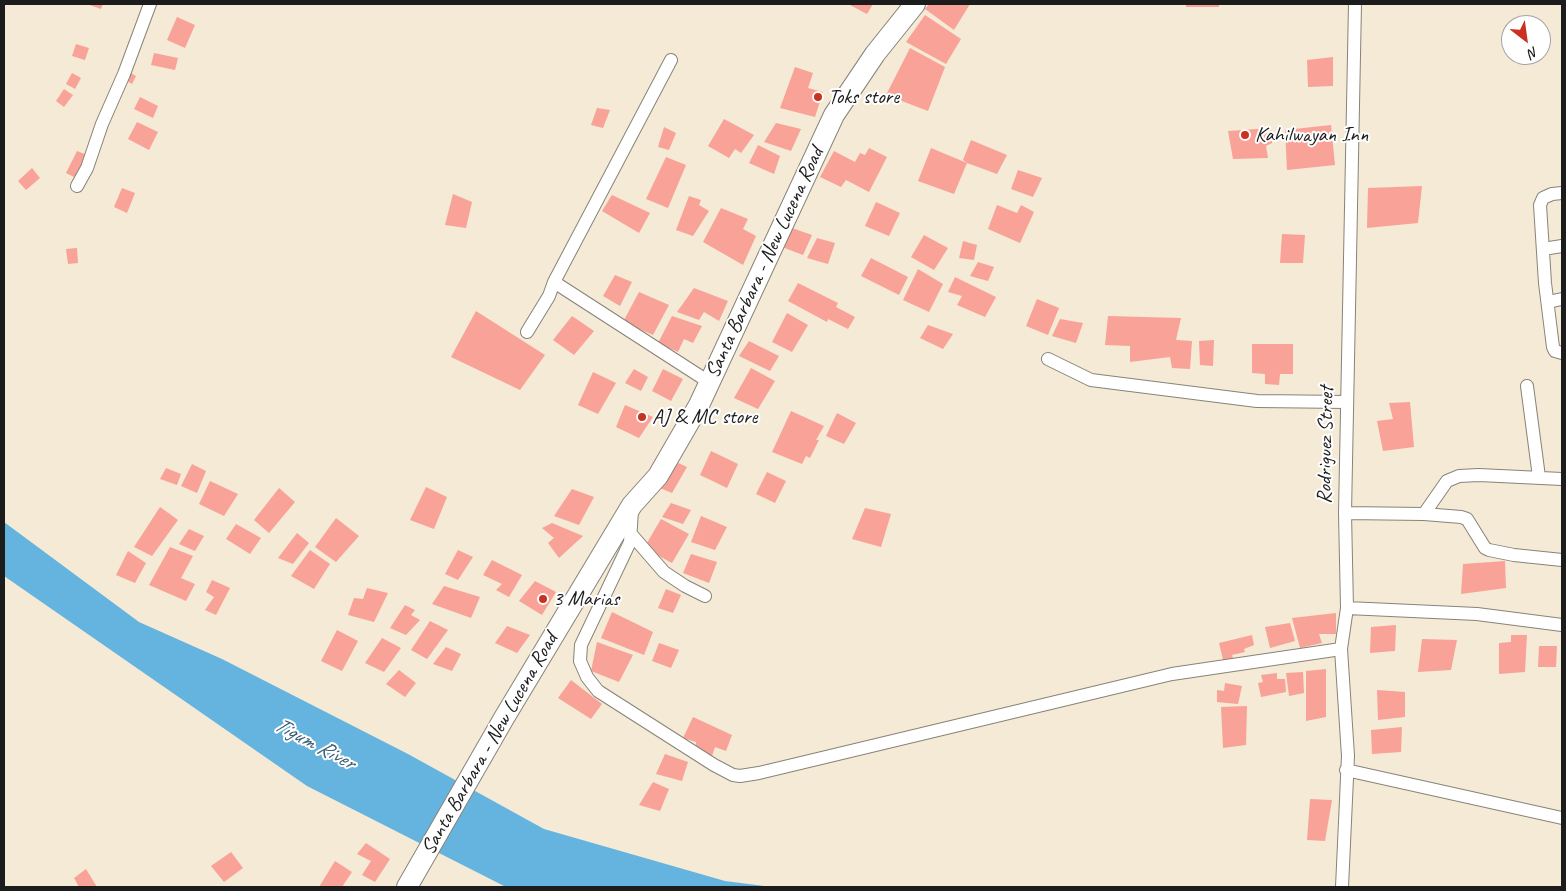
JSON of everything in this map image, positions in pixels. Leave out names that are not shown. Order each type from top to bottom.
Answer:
[{"type":"main road","name":"Santa Barbara - New Lucena Road","points":[[407,887],[504,718],[632,505],[658,476],[699,405],[834,115],[874,54],[915,4]]},
{"type":"street","points":[[77,186],[87,168],[102,124],[124,74],[150,4]]},
{"type":"street","name":"Rodriguez Street","points":[[1342,887],[1348,756],[1341,649],[1347,608],[1345,513],[1355,4]]},
{"type":"street","points":[[527,332],[549,296],[554,282],[671,60]]},
{"type":"street","points":[[1562,193],[1552,194],[1542,201],[1543,249],[1553,347],[1555,351],[1562,353]]},
{"type":"street","points":[[1543,249],[1562,246]]},
{"type":"street","points":[[554,282],[709,382]]},
{"type":"street","points":[[1548,302],[1562,299]]},
{"type":"street","points":[[1048,358],[1091,380],[1257,401],[1347,402]]},
{"type":"street","points":[[1527,386],[1539,477]]},
{"type":"street","points":[[1424,514],[1447,481],[1459,476],[1479,475],[1562,479]]},
{"type":"street","points":[[632,505],[630,542],[581,645],[580,661],[587,677],[598,691],[714,765],[740,776],[1172,674],[1341,649]]},
{"type":"street","points":[[1345,513],[1424,514],[1461,517],[1467,519],[1485,548],[1489,550],[1514,555],[1562,560]]},
{"type":"street","points":[[631,534],[664,572],[705,596]]},
{"type":"street","points":[[1347,608],[1477,614],[1562,625]]},
{"type":"street","points":[[1346,770],[1562,818]]},
{"type":"water","name":"Tigum River","points":[[4,522],[139,622],[222,659],[408,754],[544,829],[725,881],[772,887],[506,887],[307,786],[4,576]]},
{"type":"building","points":[[87,4],[103,4],[101,9]]},
{"type":"building","points":[[848,4],[873,4],[867,14]]},
{"type":"building","points":[[929,4],[970,4],[954,30],[925,9]]},
{"type":"building","points":[[1186,4],[1219,4],[1219,7],[1186,7]]},
{"type":"building","points":[[925,15],[961,39],[946,64],[906,42]]},
{"type":"building","points":[[177,17],[195,25],[185,48],[167,40]]},
{"type":"building","points":[[76,44],[89,48],[85,60],[72,56]]},
{"type":"building","points":[[910,48],[945,67],[928,111],[886,95]]},
{"type":"building","points":[[154,53],[178,58],[175,70],[151,65]]},
{"type":"building","points":[[1333,57],[1333,86],[1308,87],[1307,60]]},
{"type":"building","points":[[795,67],[813,73],[808,88],[823,92],[815,117],[780,108]]},
{"type":"building","points":[[129,72],[136,76],[132,84],[125,80]]},
{"type":"building","points":[[72,73],[81,78],[75,89],[66,84]]},
{"type":"building","points":[[64,89],[73,95],[64,107],[56,101]]},
{"type":"building","points":[[140,97],[158,106],[153,118],[134,109]]},
{"type":"building","points":[[597,108],[610,110],[603,128],[591,125]]},
{"type":"building","points":[[724,119],[754,135],[741,153],[735,149],[729,158],[708,146]]},
{"type":"building","points":[[137,122],[158,132],[149,150],[128,139]]},
{"type":"building","points":[[776,123],[801,129],[791,151],[764,142]]},
{"type":"building","points":[[1331,125],[1335,165],[1287,170],[1285,130]]},
{"type":"building","points":[[664,127],[676,133],[669,150],[658,147]]},
{"type":"building","points":[[1271,128],[1272,143],[1266,146],[1268,158],[1233,159],[1228,131]]},
{"type":"building","points":[[971,140],[1007,155],[997,174],[963,160]]},
{"type":"building","points":[[758,145],[780,156],[774,174],[749,163]]},
{"type":"building","points":[[869,148],[887,157],[869,192],[846,180],[841,187],[820,177],[834,151],[855,162],[860,153],[865,155]]},
{"type":"building","points":[[931,148],[967,163],[954,194],[918,181]]},
{"type":"building","points":[[77,151],[87,155],[76,178],[66,173]]},
{"type":"building","points":[[666,157],[686,165],[668,208],[646,199]]},
{"type":"building","points":[[32,168],[40,178],[26,190],[18,181]]},
{"type":"building","points":[[1018,170],[1042,178],[1033,197],[1011,189]]},
{"type":"building","points":[[1422,186],[1418,223],[1367,228],[1368,188]]},
{"type":"building","points":[[122,188],[135,193],[127,213],[114,207]]},
{"type":"building","points":[[453,194],[472,202],[466,228],[445,225]]},
{"type":"building","points":[[612,195],[650,213],[639,233],[602,211]]},
{"type":"building","points":[[689,196],[701,200],[699,205],[709,211],[693,236],[676,230]]},
{"type":"building","points":[[876,202],[900,213],[889,236],[865,226]]},
{"type":"building","points":[[997,205],[1017,213],[1021,205],[1034,212],[1020,243],[988,229]]},
{"type":"building","points":[[721,208],[748,219],[743,229],[756,236],[743,265],[703,242]]},
{"type":"building","points":[[792,228],[812,235],[803,255],[782,247]]},
{"type":"building","points":[[1282,234],[1305,235],[1303,263],[1280,263]]},
{"type":"building","points":[[924,235],[948,248],[934,270],[911,257]]},
{"type":"building","points":[[817,238],[835,243],[828,264],[807,258]]},
{"type":"building","points":[[963,241],[977,245],[974,260],[959,258]]},
{"type":"building","points":[[77,248],[78,263],[68,264],[66,249]]},
{"type":"building","points":[[871,258],[908,277],[899,295],[861,276]]},
{"type":"building","points":[[978,262],[994,267],[988,281],[970,276]]},
{"type":"building","points":[[918,269],[943,284],[929,312],[903,300]]},
{"type":"building","points":[[615,275],[632,282],[620,306],[603,296]]},
{"type":"building","points":[[955,277],[996,297],[985,317],[957,305],[962,296],[948,292]]},
{"type":"building","points":[[798,283],[838,303],[836,307],[855,317],[848,329],[828,319],[827,322],[788,301]]},
{"type":"building","points":[[694,288],[728,301],[719,321],[704,312],[699,320],[677,312]]},
{"type":"building","points":[[639,292],[669,305],[653,335],[623,322]]},
{"type":"building","points":[[1037,299],[1059,308],[1048,335],[1026,326]]},
{"type":"building","points":[[476,311],[545,355],[520,390],[451,357]]},
{"type":"building","points":[[787,313],[808,325],[792,352],[772,342]]},
{"type":"building","points":[[572,316],[594,331],[574,355],[553,340]]},
{"type":"building","points":[[672,316],[702,326],[693,343],[684,339],[678,352],[658,343]]},
{"type":"building","points":[[1108,316],[1181,318],[1176,340],[1192,341],[1190,369],[1172,368],[1170,357],[1130,362],[1130,346],[1105,345]]},
{"type":"building","points":[[1060,319],[1083,323],[1076,343],[1052,336]]},
{"type":"building","points":[[928,325],[953,334],[943,349],[920,338]]},
{"type":"building","points":[[1214,340],[1213,366],[1200,365],[1199,341]]},
{"type":"building","points":[[749,341],[779,356],[770,371],[739,356]]},
{"type":"building","points":[[1252,344],[1293,344],[1293,374],[1280,374],[1279,385],[1265,384],[1265,374],[1252,373]]},
{"type":"building","points":[[751,368],[775,381],[758,409],[734,398]]},
{"type":"building","points":[[634,369],[648,377],[641,391],[625,383]]},
{"type":"building","points":[[663,369],[683,379],[671,401],[652,391]]},
{"type":"building","points":[[593,372],[616,383],[598,414],[578,405]]},
{"type":"building","points":[[1410,402],[1414,447],[1383,451],[1377,421],[1393,419],[1389,403]]},
{"type":"building","points":[[625,405],[653,417],[639,438],[616,427]]},
{"type":"building","points":[[791,411],[824,426],[816,440],[819,440],[810,458],[806,456],[802,464],[772,452]]},
{"type":"building","points":[[837,413],[856,423],[844,444],[826,436]]},
{"type":"building","points":[[711,451],[738,464],[727,488],[700,475]]},
{"type":"building","points":[[674,461],[687,467],[672,493],[660,488]]},
{"type":"building","points":[[192,464],[206,471],[197,493],[181,486]]},
{"type":"building","points":[[166,468],[181,474],[177,485],[160,479]]},
{"type":"building","points":[[767,472],[786,481],[775,503],[756,494]]},
{"type":"building","points":[[210,481],[238,494],[224,516],[199,504]]},
{"type":"building","points":[[426,487],[447,497],[434,529],[410,520]]},
{"type":"building","points":[[279,488],[295,502],[269,533],[254,520]]},
{"type":"building","points":[[572,489],[594,497],[579,525],[554,516]]},
{"type":"building","points":[[671,503],[691,510],[683,524],[662,517]]},
{"type":"building","points":[[160,507],[178,520],[152,556],[134,547]]},
{"type":"building","points":[[865,508],[891,514],[881,547],[852,539]]},
{"type":"building","points":[[701,516],[727,527],[715,550],[691,542]]},
{"type":"building","points":[[336,518],[359,536],[336,562],[315,547]]},
{"type":"building","points":[[661,519],[689,534],[672,563],[644,548]]},
{"type":"building","points":[[552,523],[583,536],[559,558],[548,543],[554,538],[542,528]]},
{"type":"building","points":[[236,524],[261,538],[250,554],[226,539]]},
{"type":"building","points":[[189,529],[204,536],[195,551],[179,544]]},
{"type":"building","points":[[297,533],[309,543],[293,564],[278,558]]},
{"type":"building","points":[[170,547],[193,556],[181,578],[195,584],[186,601],[149,585]]},
{"type":"building","points":[[310,550],[330,564],[314,589],[291,576]]},
{"type":"building","points":[[458,550],[473,557],[458,580],[445,574]]},
{"type":"building","points":[[128,551],[146,563],[135,583],[116,575]]},
{"type":"building","points":[[691,554],[717,562],[709,583],[683,573]]},
{"type":"building","points":[[492,560],[522,575],[509,597],[496,590],[502,584],[483,575]]},
{"type":"building","points":[[1505,561],[1506,588],[1461,594],[1463,564]]},
{"type":"building","points":[[212,580],[230,588],[216,615],[205,610],[214,597],[206,592]]},
{"type":"building","points":[[535,581],[556,592],[542,615],[519,601]]},
{"type":"building","points":[[444,586],[480,597],[471,618],[432,604]]},
{"type":"building","points":[[367,588],[388,593],[374,622],[348,615],[354,598],[363,599]]},
{"type":"building","points":[[666,589],[681,595],[673,613],[658,608]]},
{"type":"building","points":[[405,605],[415,610],[411,615],[420,620],[406,635],[390,628]]},
{"type":"building","points":[[612,612],[653,632],[644,655],[601,638]]},
{"type":"building","points":[[1336,613],[1336,634],[1319,634],[1322,643],[1300,648],[1292,618]]},
{"type":"building","points":[[430,621],[448,630],[427,659],[411,650]]},
{"type":"building","points":[[1290,623],[1295,641],[1270,648],[1265,627]]},
{"type":"building","points":[[1396,625],[1395,651],[1370,653],[1371,627]]},
{"type":"building","points":[[507,626],[530,635],[517,653],[495,643]]},
{"type":"building","points":[[337,630],[358,641],[342,671],[321,661]]},
{"type":"building","points":[[1252,635],[1254,645],[1244,649],[1245,652],[1232,655],[1234,661],[1224,664],[1219,643]]},
{"type":"building","points":[[1511,635],[1527,635],[1525,672],[1499,674],[1499,643],[1511,642]]},
{"type":"building","points":[[382,638],[401,648],[384,672],[365,663]]},
{"type":"building","points":[[1422,639],[1457,640],[1451,670],[1418,672]]},
{"type":"building","points":[[597,642],[633,655],[619,682],[591,671]]},
{"type":"building","points":[[659,643],[679,650],[671,668],[652,661]]},
{"type":"building","points":[[1539,646],[1557,646],[1556,667],[1538,667]]},
{"type":"building","points":[[446,647],[461,654],[452,671],[433,664]]},
{"type":"building","points":[[1326,669],[1326,717],[1306,721],[1306,671]]},
{"type":"building","points":[[399,670],[416,683],[405,697],[386,684]]},
{"type":"building","points":[[1303,672],[1304,693],[1289,696],[1286,673]]},
{"type":"building","points":[[1277,673],[1277,679],[1285,679],[1286,692],[1261,697],[1258,683],[1263,682],[1261,675]]},
{"type":"building","points":[[571,680],[602,704],[591,719],[558,698]]},
{"type":"building","points":[[1225,683],[1242,686],[1238,704],[1217,702],[1217,690],[1224,691]]},
{"type":"building","points":[[1377,690],[1405,692],[1405,717],[1378,720]]},
{"type":"building","points":[[1247,706],[1246,745],[1223,748],[1221,707]]},
{"type":"building","points":[[693,717],[732,735],[726,751],[715,747],[712,756],[696,747],[696,742],[683,738]]},
{"type":"building","points":[[1402,727],[1401,752],[1372,754],[1371,730]]},
{"type":"building","points":[[665,754],[688,762],[682,781],[656,774]]},
{"type":"building","points":[[653,782],[669,789],[660,811],[639,805]]},
{"type":"building","points":[[1310,799],[1332,800],[1325,841],[1307,840]]},
{"type":"building","points":[[366,843],[390,859],[375,882],[362,875],[371,861],[357,854]]},
{"type":"building","points":[[231,852],[243,868],[224,882],[211,866]]},
{"type":"building","points":[[335,861],[352,872],[342,887],[319,887]]},
{"type":"building","points":[[86,869],[97,887],[79,887],[74,878]]},
{"type":"place","name":"Toks store","points":[[818,97]]},
{"type":"place","name":"Kahilwayan Inn","points":[[1245,135]]},
{"type":"place","name":"AJ & MC store","points":[[642,417]]},
{"type":"place","name":"3 Marias","points":[[543,599]]}]
